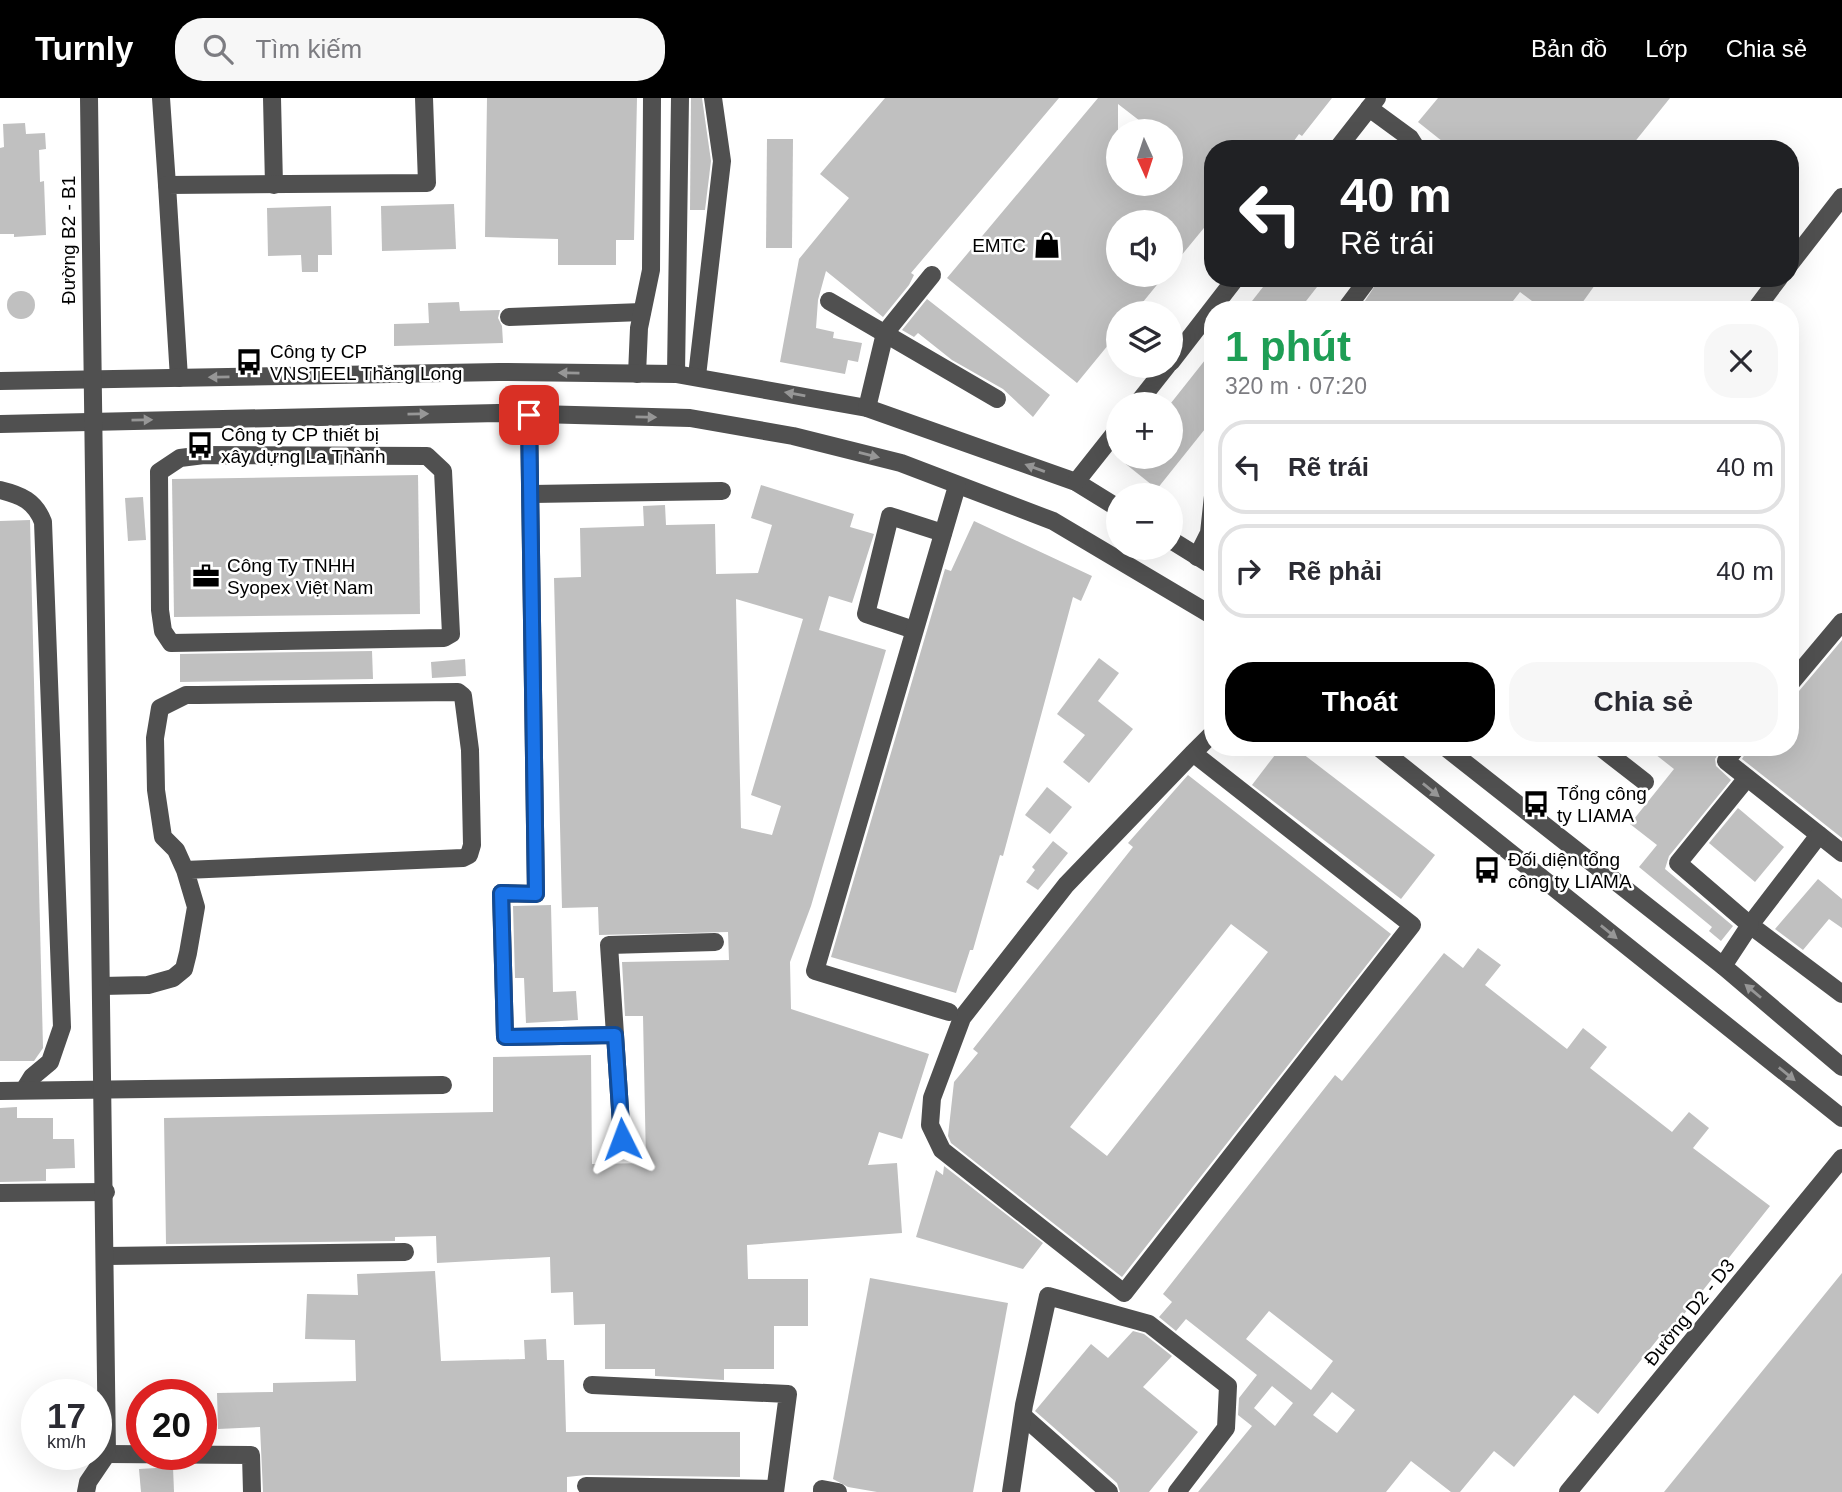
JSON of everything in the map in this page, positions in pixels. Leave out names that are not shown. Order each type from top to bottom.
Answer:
[{"type":"street","name":"Đường B2 - B1","points":[[89,98],[90,381],[106,1192],[107,1379]]},
{"type":"street","points":[[161,98],[179,378]]},
{"type":"street","points":[[272,98],[274,185]]},
{"type":"street","points":[[167,185],[427,183],[425,98]]},
{"type":"street","points":[[637,374],[642,312],[650,270],[652,98]]},
{"type":"street","points":[[676,374],[680,98]]},
{"type":"street","points":[[697,376],[722,161],[713,98]]},
{"type":"street","points":[[1344,140],[1373,103],[1411,140]]},
{"type":"street","points":[[1799,252],[1842,197]]},
{"type":"street","points":[[867,408],[885,333],[932,275]]},
{"type":"street","points":[[1218,301],[1229,287]]},
{"type":"street","points":[[829,301],[997,399]]},
{"type":"street","points":[[509,317],[642,312]]},
{"type":"street","points":[[1183,346],[1204,319]]},
{"type":"street","points":[[0,381],[499,372],[697,376],[867,408],[1076,482],[1106,501]]},
{"type":"street","points":[[1146,392],[1158,378]]},
{"type":"street","points":[[0,424],[498,413],[690,418],[793,436],[901,463],[1052,521],[1204,611]]},
{"type":"street","points":[[529,415],[536,894],[501,893],[505,1037],[615,1035]]},
{"type":"street","points":[[1076,482],[1106,444]]},
{"type":"street","points":[[204,455],[428,456],[443,471],[451,634],[444,638],[171,643],[163,631],[160,610],[159,472],[170,463],[180,458],[204,455]]},
{"type":"street","points":[[949,1012],[816,971],[957,486]]},
{"type":"street","points":[[0,490],[27,499],[37,507],[43,522],[62,1027],[50,1062],[32,1077],[24,1090]]},
{"type":"street","points":[[532,494],[722,491]]},
{"type":"street","points":[[914,630],[866,614],[890,516],[943,533]]},
{"type":"street","points":[[1197,556],[1204,543]]},
{"type":"street","points":[[1183,547],[1204,560]]},
{"type":"street","points":[[1799,673],[1842,622]]},
{"type":"street","points":[[102,986],[148,985],[173,978],[184,969],[196,907],[176,850],[163,837],[155,762],[156,718],[160,708],[186,695],[458,692],[463,696],[470,750],[472,845],[469,855],[463,858],[185,870]]},
{"type":"street","points":[[1193,753],[1412,925],[1124,1293],[942,1150],[930,1125],[932,1098],[962,1018],[1066,885],[1193,753],[1204,742]]},
{"type":"street","points":[[1389,756],[1842,1118]]},
{"type":"street","points":[[1456,756],[1723,966],[1842,1067]]},
{"type":"street","points":[[1612,756],[1645,782]]},
{"type":"street","points":[[1730,756],[1726,761],[1842,853]]},
{"type":"street","points":[[1747,778],[1678,863],[1750,925],[1842,994]]},
{"type":"street","points":[[1723,966],[1750,925],[1819,835]]},
{"type":"street","points":[[622,1139],[609,945],[715,942]]},
{"type":"street","points":[[0,1091],[443,1084]]},
{"type":"street","name":"Đường D2 - D3","points":[[1567,1492],[1842,1158]]},
{"type":"street","points":[[0,1194],[106,1192]]},
{"type":"street","points":[[107,1255],[405,1252]]},
{"type":"street","points":[[1010,1492],[1048,1296],[1149,1324],[1228,1387],[1226,1427],[1177,1492]]},
{"type":"street","points":[[586,1486],[775,1491],[789,1394],[592,1385]]},
{"type":"street","points":[[1023,1416],[1109,1492]]},
{"type":"street","points":[[112,1454],[251,1455],[251,1492]]},
{"type":"street","points":[[86,1492],[88,1482],[96,1470]]},
{"type":"street","points":[[822,1492],[822,1489],[838,1492]]},
{"type":"building","points":[[487,98],[637,98],[634,240],[616,240],[616,265],[558,265],[558,239],[485,237]]},
{"type":"building","points":[[691,98],[702,98],[711,161],[705,210],[690,210]]},
{"type":"building","points":[[885,98],[1059,98],[911,273],[914,275],[909,285],[883,317],[826,271],[818,300],[816,328],[834,332],[833,338],[862,343],[858,362],[848,360],[845,374],[780,362],[799,259],[849,198],[820,174]]},
{"type":"building","name":"EMTC","points":[[1098,98],[1332,98],[1302,136],[1299,134],[1295,140],[1204,140],[1204,228],[1183,253],[1183,210],[1106,210],[1106,287],[1155,287],[1144,301],[1106,301],[1106,348],[1077,383],[947,278]]},
{"type":"building","points":[[1438,98],[1670,98],[1636,140],[1441,140],[1418,122]]},
{"type":"building","points":[[25,123],[26,134],[45,133],[46,149],[39,150],[40,182],[44,181],[46,235],[14,237],[14,234],[0,234],[0,148],[4,147],[3,124]]},
{"type":"building","points":[[767,139],[793,139],[792,248],[766,248]]},
{"type":"building","points":[[454,204],[456,249],[382,251],[381,206]]},
{"type":"building","points":[[331,206],[332,255],[318,255],[318,272],[302,272],[301,255],[268,256],[267,208]]},
{"type":"building","points":[[1263,287],[1317,287],[1306,301],[1252,301]]},
{"type":"building","points":[[1374,287],[1594,287],[1583,301],[1532,301],[1520,292],[1513,301],[1365,301]]},
{"type":"building","points":[[21,291],[31,295],[35,305],[31,315],[21,319],[11,315],[7,305],[11,295]]},
{"type":"building","points":[[927,299],[1050,395],[1033,417],[1003,389],[952,360],[918,333],[914,337],[902,330]]},
{"type":"building","points":[[459,302],[460,311],[500,310],[498,318],[502,326],[503,343],[394,346],[394,324],[429,323],[428,303]]},
{"type":"building","points":[[1204,361],[1204,430],[1183,456],[1183,392],[1180,392]]},
{"type":"building","points":[[1132,469],[1173,469],[1162,483],[1150,483]]},
{"type":"building","points":[[418,475],[420,614],[174,617],[172,479]]},
{"type":"building","points":[[761,485],[854,514],[850,527],[874,534],[852,603],[829,596],[819,630],[886,650],[811,906],[790,962],[791,1009],[929,1054],[902,1139],[879,1132],[868,1165],[897,1163],[902,1233],[747,1245],[748,1279],[808,1279],[808,1326],[774,1326],[774,1369],[724,1369],[724,1380],[655,1376],[655,1369],[605,1369],[605,1324],[574,1325],[573,1292],[551,1293],[550,1257],[437,1263],[436,1236],[395,1237],[395,1241],[166,1244],[164,1118],[493,1112],[493,1057],[591,1055],[592,1164],[646,1163],[643,1016],[625,1016],[622,962],[729,960],[728,932],[599,935],[598,907],[562,908],[554,578],[581,577],[580,528],[644,526],[643,506],[665,505],[666,525],[715,524],[716,574],[758,573],[772,525],[751,518]],"holes":[[[736,599],[803,619],[751,795],[781,806],[772,835],[741,828]]]},
{"type":"building","points":[[143,497],[146,540],[128,541],[125,498]]},
{"type":"building","points":[[30,520],[43,1048],[34,1061],[0,1061],[0,521]]},
{"type":"building","points":[[974,521],[1092,576],[1081,601],[1073,597],[1003,856],[1000,855],[973,950],[970,950],[956,993],[831,957],[945,569],[951,571]]},
{"type":"building","points":[[1842,640],[1842,838],[1742,759],[1744,756],[1799,756],[1799,691]]},
{"type":"building","points":[[372,651],[373,679],[180,682],[180,654]]},
{"type":"building","points":[[1099,658],[1119,673],[1098,701],[1133,729],[1089,783],[1063,762],[1085,735],[1057,714]]},
{"type":"building","points":[[465,659],[466,676],[432,678],[431,662]]},
{"type":"building","points":[[1274,756],[1306,756],[1435,855],[1401,899],[1252,785]]},
{"type":"building","points":[[1657,756],[1717,756],[1716,766],[1731,780],[1669,856],[1665,869],[1733,926],[1721,941],[1709,931],[1712,927],[1639,867],[1657,845],[1630,824],[1674,769]]},
{"type":"building","points":[[1188,775],[1391,934],[1122,1277],[951,1143],[948,1136],[954,1082],[978,1053],[973,1049],[1133,847],[1128,843]],"holes":[[[1231,924],[1268,952],[1107,1156],[1070,1127]]]},
{"type":"building","points":[[1047,787],[1072,807],[1050,834],[1025,815]]},
{"type":"building","points":[[1738,808],[1784,847],[1755,882],[1709,843]]},
{"type":"building","points":[[1053,841],[1068,853],[1038,890],[1026,882],[1035,870],[1032,867]]},
{"type":"building","points":[[1818,879],[1842,899],[1842,928],[1829,919],[1803,950],[1775,929]]},
{"type":"building","points":[[551,905],[553,992],[576,991],[578,1020],[526,1023],[524,978],[515,978],[513,906]]},
{"type":"building","points":[[1478,948],[1501,965],[1485,985],[1567,1049],[1583,1028],[1607,1047],[1590,1068],[1672,1132],[1689,1112],[1709,1128],[1693,1148],[1770,1206],[1669,1333],[1665,1330],[1598,1414],[1574,1395],[1514,1467],[1494,1451],[1460,1492],[1451,1492],[1411,1461],[1386,1492],[1198,1492],[1252,1426],[1238,1415],[1239,1398],[1257,1375],[1186,1319],[1176,1331],[1159,1317],[1172,1302],[1163,1294],[1335,1075],[1342,1081],[1444,953],[1463,968]],"holes":[[[1269,1311],[1333,1361],[1311,1390],[1246,1339]],[[1272,1386],[1293,1403],[1275,1426],[1254,1408]],[[1332,1392],[1355,1410],[1337,1433],[1313,1415]]]},
{"type":"building","points":[[17,1107],[17,1118],[53,1118],[53,1139],[74,1139],[75,1168],[46,1169],[46,1181],[0,1182],[0,1108]]},
{"type":"building","points":[[944,1166],[1043,1243],[1023,1269],[916,1237],[936,1170],[943,1175]]},
{"type":"building","points":[[435,1271],[441,1361],[525,1359],[524,1340],[546,1339],[547,1360],[564,1360],[566,1432],[740,1432],[740,1477],[586,1475],[567,1477],[567,1492],[263,1492],[260,1427],[218,1429],[217,1393],[273,1392],[273,1383],[356,1381],[355,1340],[305,1339],[307,1294],[358,1295],[357,1274]]},
{"type":"building","points":[[1842,1273],[1842,1492],[1664,1492]]},
{"type":"building","points":[[870,1278],[1008,1303],[973,1492],[877,1492],[848,1487],[833,1479]]},
{"type":"building","points":[[1133,1331],[1144,1334],[1172,1356],[1143,1387],[1198,1432],[1149,1492],[1120,1492],[1117,1483],[1035,1411],[1091,1344],[1108,1358]]},
{"type":"building","points":[[139,1470],[173,1470],[174,1492],[141,1492]]},
{"type":"place","name":"EMTC","points":[[1047,245]]},
{"type":"place","name":"Công ty CP VNSTEEL Thăng Long","points":[[249,362]]},
{"type":"place","name":"Công ty CP thiết bị xây dựng La Thành","points":[[200,445]]},
{"type":"place","name":"Công Ty TNHH Syopex Việt Nam","points":[[206,576]]},
{"type":"place","name":"Tổng công ty LIAMA","points":[[1536,804]]},
{"type":"place","name":"Đối diện tổng công ty LIAMA","points":[[1487,870]]},
{"type":"route","points":[[529,415],[536,894],[501,893],[505,1037],[615,1035],[622,1139]]}]
